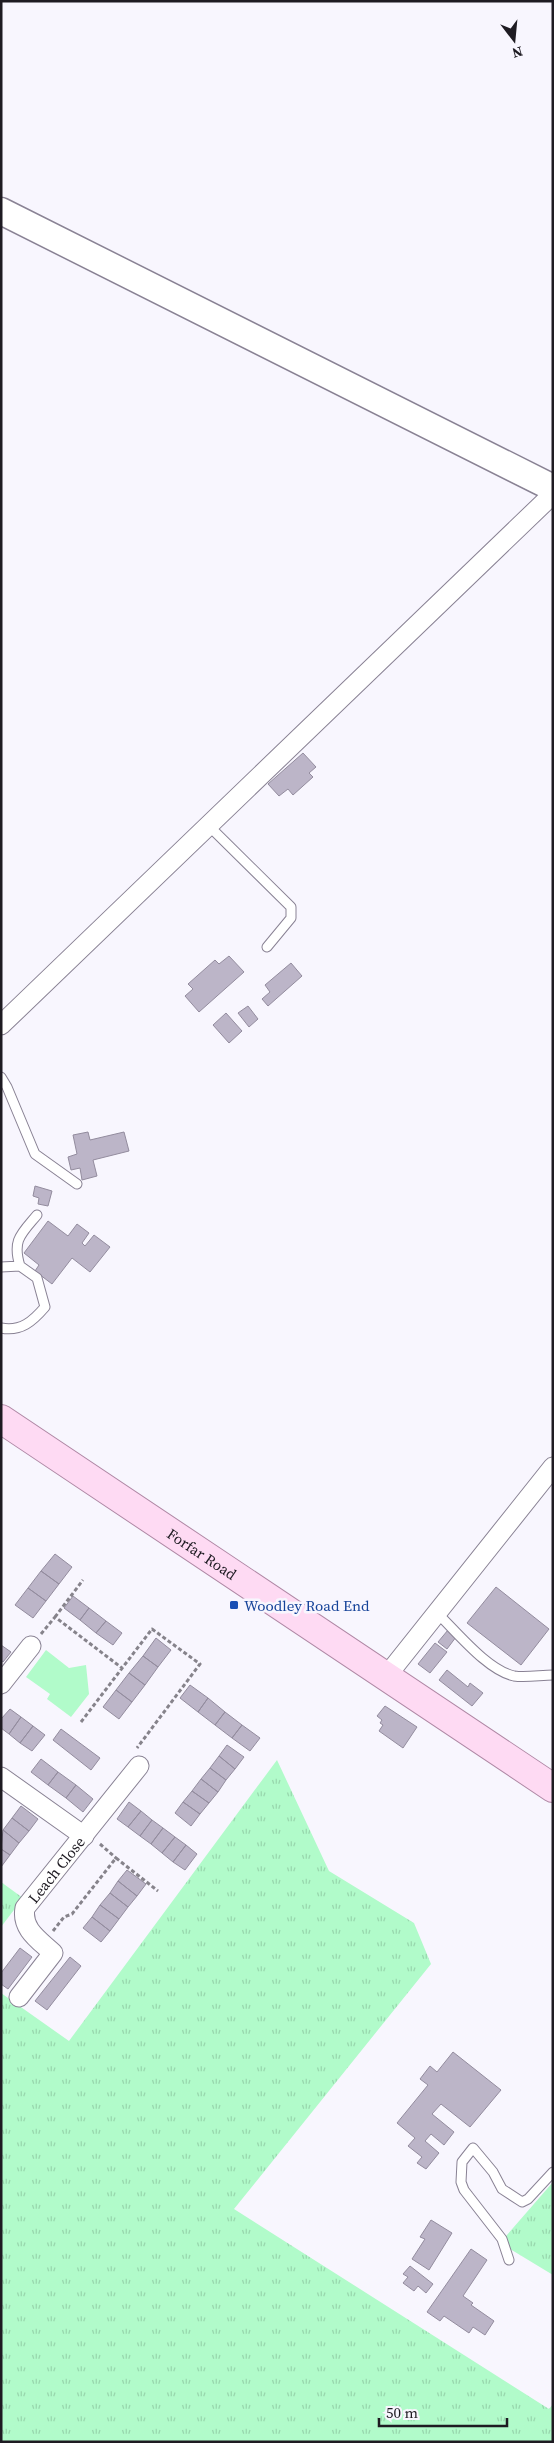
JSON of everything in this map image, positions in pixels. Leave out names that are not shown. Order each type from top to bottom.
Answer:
[{"type":"main road","name":"Forfar Road","points":[[1,1419],[553,1788]]},
{"type":"street","points":[[1,211],[553,488]]},
{"type":"street","points":[[1,1025],[553,494]]},
{"type":"street","points":[[386,1678],[553,1467]]},
{"type":"street","points":[[1,1684],[31,1646]]},
{"type":"street","name":"Leach Close","points":[[43,1944],[28,1929],[23,1919],[25,1908],[86,1835],[137,1759]]},
{"type":"street","points":[[1,1777],[86,1835]]},
{"type":"street","points":[[19,1997],[53,1953],[43,1944]]},
{"type":"lane","points":[[208,825],[291,908],[291,918],[267,947]]},
{"type":"lane","points":[[1,1077],[35,1154],[77,1184]]},
{"type":"lane","points":[[20,1266],[16,1251],[18,1237],[37,1215]]},
{"type":"lane","points":[[1,1267],[20,1266],[37,1278],[45,1308],[31,1322],[12,1330],[1,1328]]},
{"type":"lane","points":[[437,1613],[488,1662],[503,1671],[515,1676],[553,1675]]},
{"type":"lane","points":[[509,2260],[502,2239],[464,2190],[460,2174],[462,2162],[473,2148],[493,2172],[502,2189],[522,2202],[528,2199],[553,2172]]},
{"type":"path","points":[[31,1646],[83,1580]]},
{"type":"path","points":[[55,1617],[122,1668]]},
{"type":"path","points":[[81,1722],[152,1629],[200,1664],[137,1759]]},
{"type":"path","points":[[86,1835],[158,1891]]},
{"type":"path","points":[[43,1944],[64,1917],[72,1914],[116,1858]]},
{"type":"green space","points":[[46,1650],[69,1668],[86,1665],[89,1694],[71,1717],[47,1699],[50,1694],[26,1677]]},
{"type":"green space","points":[[277,1760],[329,1871],[414,1923],[431,1964],[234,2209],[549,2409],[553,2404],[553,2442],[1,2442],[1,1993],[69,2041]]},
{"type":"green space","points":[[1,1882],[23,1898],[1,1927]]},
{"type":"green space","points":[[553,2182],[553,2275],[500,2243]]},
{"type":"building","points":[[303,753],[316,767],[309,773],[313,777],[293,795],[288,789],[279,796],[268,784]]},
{"type":"building","points":[[229,956],[244,972],[199,1012],[185,996],[193,989],[188,984],[215,960],[219,964]]},
{"type":"building","points":[[291,963],[302,976],[268,1006],[262,999],[270,992],[265,985]]},
{"type":"building","points":[[248,1006],[258,1019],[249,1027],[238,1013]]},
{"type":"building","points":[[226,1013],[242,1031],[229,1043],[213,1025]]},
{"type":"building","points":[[88,1132],[90,1140],[124,1132],[129,1151],[93,1160],[97,1176],[82,1180],[80,1168],[71,1170],[68,1157],[77,1154],[73,1135]]},
{"type":"building","points":[[35,1186],[52,1191],[48,1206],[38,1204],[39,1198],[33,1196]]},
{"type":"building","points":[[48,1221],[68,1236],[77,1224],[89,1233],[82,1243],[85,1246],[94,1235],[110,1247],[90,1272],[72,1258],[52,1284],[35,1271],[39,1265],[24,1253]]},
{"type":"building","points":[[55,1554],[72,1567],[59,1584],[41,1571]]},
{"type":"building","points":[[41,1571],[59,1584],[46,1601],[28,1588]]},
{"type":"building","points":[[496,1587],[549,1629],[521,1665],[467,1623]]},
{"type":"building","points":[[28,1588],[46,1601],[33,1618],[15,1605]]},
{"type":"building","points":[[73,1596],[89,1608],[80,1620],[64,1608]]},
{"type":"building","points":[[89,1608],[106,1621],[96,1633],[80,1620]]},
{"type":"building","points":[[106,1621],[122,1633],[113,1645],[96,1633]]},
{"type":"building","points":[[448,1630],[456,1637],[447,1649],[438,1642]]},
{"type":"building","points":[[156,1638],[171,1650],[158,1667],[143,1656]]},
{"type":"building","points":[[435,1643],[447,1652],[430,1673],[418,1664]]},
{"type":"building","points":[[1,1645],[11,1652],[3,1662],[1,1661]]},
{"type":"building","points":[[143,1656],[158,1667],[145,1685],[129,1673]]},
{"type":"building","points":[[447,1670],[468,1687],[470,1683],[483,1693],[472,1706],[439,1680]]},
{"type":"building","points":[[129,1673],[145,1685],[132,1702],[116,1690]]},
{"type":"building","points":[[190,1685],[208,1698],[198,1712],[180,1698]]},
{"type":"building","points":[[116,1690],[132,1702],[119,1719],[103,1707]]},
{"type":"building","points":[[208,1698],[225,1712],[215,1725],[198,1712]]},
{"type":"building","points":[[385,1706],[417,1727],[403,1748],[379,1731],[383,1725],[380,1723],[382,1720],[377,1716]]},
{"type":"building","points":[[10,1709],[21,1717],[9,1734],[1,1728],[1,1719]]},
{"type":"building","points":[[225,1712],[242,1725],[232,1738],[215,1725]]},
{"type":"building","points":[[21,1717],[33,1726],[20,1743],[9,1734]]},
{"type":"building","points":[[242,1725],[260,1738],[250,1751],[232,1738]]},
{"type":"building","points":[[33,1726],[45,1735],[32,1751],[20,1743]]},
{"type":"building","points":[[61,1729],[100,1758],[91,1770],[53,1740]]},
{"type":"building","points":[[227,1745],[244,1757],[235,1769],[219,1756]]},
{"type":"building","points":[[219,1756],[235,1769],[226,1780],[210,1768]]},
{"type":"building","points":[[41,1759],[58,1772],[48,1785],[31,1772]]},
{"type":"building","points":[[210,1768],[226,1780],[218,1792],[201,1779]]},
{"type":"building","points":[[58,1772],[76,1785],[66,1798],[48,1785]]},
{"type":"building","points":[[201,1779],[218,1792],[209,1803],[192,1791]]},
{"type":"building","points":[[76,1785],[93,1799],[83,1812],[66,1798]]},
{"type":"building","points":[[192,1791],[209,1803],[200,1814],[183,1802]]},
{"type":"building","points":[[129,1802],[141,1811],[128,1827],[117,1819]]},
{"type":"building","points":[[183,1802],[200,1814],[191,1826],[175,1813]]},
{"type":"building","points":[[21,1806],[38,1819],[29,1831],[12,1818]]},
{"type":"building","points":[[141,1811],[152,1820],[140,1836],[128,1827]]},
{"type":"building","points":[[12,1818],[29,1831],[19,1843],[3,1830]]},
{"type":"building","points":[[152,1820],[163,1828],[151,1844],[140,1836]]},
{"type":"building","points":[[163,1828],[175,1837],[162,1853],[151,1844]]},
{"type":"building","points":[[3,1830],[19,1843],[10,1855],[1,1849]]},
{"type":"building","points":[[175,1837],[186,1845],[173,1862],[162,1853]]},
{"type":"building","points":[[186,1845],[197,1854],[185,1870],[173,1862]]},
{"type":"building","points":[[1,1849],[10,1855],[1,1867]]},
{"type":"building","points":[[127,1870],[146,1884],[137,1896],[118,1881]]},
{"type":"building","points":[[118,1881],[137,1896],[128,1907],[110,1893]]},
{"type":"building","points":[[110,1893],[128,1907],[119,1919],[100,1905]]},
{"type":"building","points":[[100,1905],[119,1919],[110,1931],[92,1917]]},
{"type":"building","points":[[92,1917],[110,1931],[101,1942],[83,1928]]},
{"type":"building","points":[[20,1948],[32,1957],[8,1989],[1,1984],[1,1973]]},
{"type":"building","points":[[70,1957],[81,1966],[47,2010],[35,2001]]},
{"type":"building","points":[[453,2052],[501,2090],[470,2127],[441,2104],[432,2114],[454,2132],[444,2145],[431,2134],[425,2141],[439,2153],[426,2169],[417,2163],[422,2157],[408,2146],[415,2138],[397,2123],[428,2085],[420,2079],[430,2066],[437,2072]]},
{"type":"building","points":[[431,2220],[452,2233],[429,2270],[412,2259],[425,2239],[420,2237]]},
{"type":"building","points":[[471,2249],[487,2260],[463,2296],[473,2303],[471,2305],[494,2321],[485,2335],[473,2327],[469,2333],[444,2316],[440,2321],[427,2312]]},
{"type":"building","points":[[410,2266],[433,2284],[426,2293],[418,2286],[414,2291],[403,2283],[408,2277],[403,2274]]},
{"type":"place","name":"Woodley Road End","points":[[234,1605]]}]
